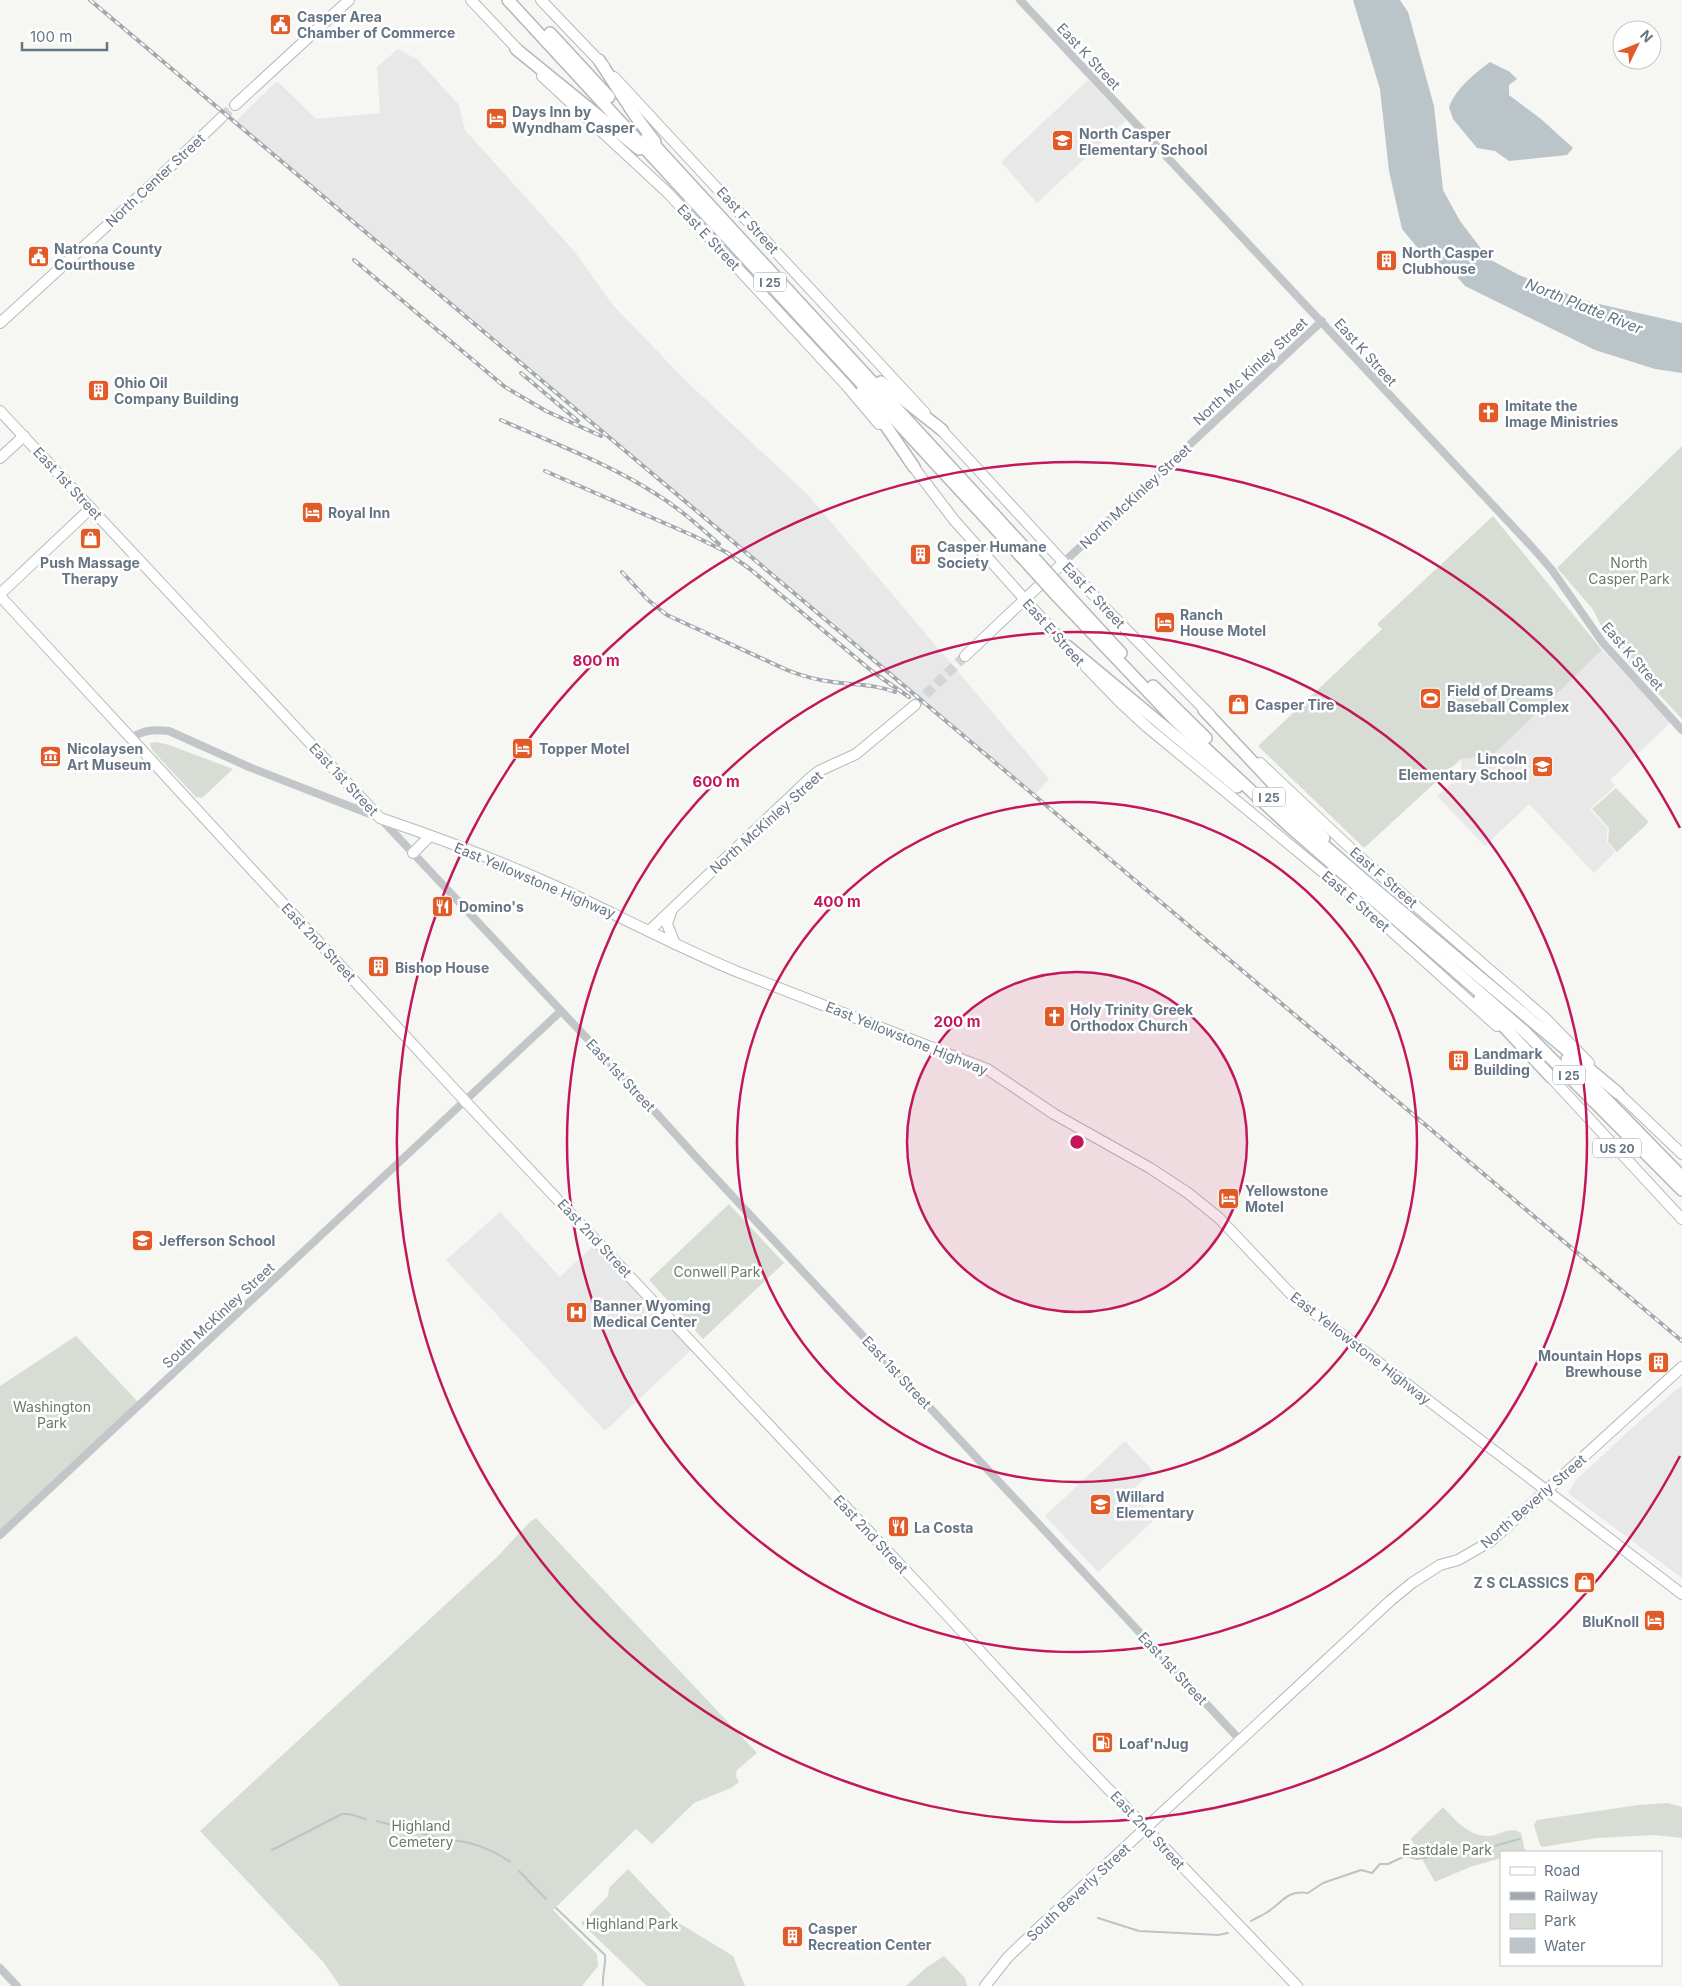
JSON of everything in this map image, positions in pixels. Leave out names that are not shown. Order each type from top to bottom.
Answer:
[{"type":"highway","name":"I 25","points":[[508,0],[674,171]]},
{"type":"highway","name":"I 25","points":[[519,0],[1175,720],[1289,826],[1530,1038],[1682,1190]]},
{"type":"highway","points":[[516,49],[674,171]]},
{"type":"highway","points":[[599,60],[674,171]]},
{"type":"highway","points":[[821,331],[914,467]]},
{"type":"highway","points":[[821,331],[888,388],[942,430]]},
{"type":"highway","name":"I 25","points":[[1060,593],[1220,752],[1294,820],[1492,987],[1571,1062],[1682,1177]]},
{"type":"highway","points":[[1067,646],[1253,800],[1289,826]]},
{"type":"highway","points":[[1204,710],[1371,886]]},
{"type":"highway","name":"US 20","points":[[1450,967],[1467,988],[1551,1077]]},
{"type":"highway","name":"US 20","points":[[1492,987],[1618,1093]]},
{"type":"main road","points":[[235,105],[349,0]]},
{"type":"main road","name":"East E Street","points":[[471,0],[516,49],[576,109],[640,165],[668,193],[846,384],[914,467],[954,520],[1024,599],[1121,703],[1147,727],[1358,901],[1515,1042],[1551,1077],[1682,1219]]},
{"type":"main road","name":"East F Street","points":[[541,0],[599,60],[1063,563],[1204,710],[1362,859],[1545,1018],[1618,1093],[1682,1154]]},
{"type":"main road","name":"North Center Street","points":[[0,323],[147,189],[222,117]]},
{"type":"main road","name":"East 1st Street","points":[[0,411],[380,818]]},
{"type":"main road","points":[[0,458],[24,436]]},
{"type":"main road","points":[[0,595],[91,508]]},
{"type":"main road","name":"North McKinley Street","points":[[966,656],[1063,563]]},
{"type":"main road","name":"East 2nd Street","points":[[0,595],[465,1101],[1146,1828],[1298,1986]]},
{"type":"main road","name":"North McKinley Street","points":[[649,931],[809,779],[819,771],[856,754],[915,705]]},
{"type":"main road","name":"East Yellowstone Highway","points":[[380,818],[553,885],[738,972],[987,1069],[1054,1114],[1174,1183],[1219,1218],[1302,1304],[1682,1594]]},
{"type":"main road","points":[[413,853],[430,836]]},
{"type":"main road","points":[[673,908],[667,924],[675,944]]},
{"type":"main road","name":"North Beverly Street","points":[[1241,1740],[1401,1591],[1440,1566],[1458,1560],[1492,1541],[1682,1368]]},
{"type":"main road","name":"South Beverly Street","points":[[985,1986],[1018,1947],[1241,1740]]},
{"type":"street","name":"East K Street","points":[[1020,0],[1532,547],[1552,570],[1602,643],[1682,730]]},
{"type":"street","name":"North Mc Kinley Street","points":[[1196,438],[1322,321]]},
{"type":"street","name":"North McKinley Street","points":[[1063,563],[1196,438]]},
{"type":"street","name":"East Yellowstone Highway","points":[[131,738],[155,729],[169,731],[249,767],[380,818]]},
{"type":"street","name":"East 1st Street","points":[[380,818],[1241,1740]]},
{"type":"street","name":"South McKinley Street","points":[[0,1534],[561,1011]]},
{"type":"street","points":[[0,1968],[17,1986]]},
{"type":"shaded area","points":[[398,49],[418,60],[459,105],[465,130],[575,252],[612,304],[686,381],[808,495],[1049,779],[1033,797],[234,123],[277,81],[316,119],[380,113],[377,67]]},
{"type":"shaded area","name":"North Casper Elementary School","points":[[1088,80],[1126,120],[1037,203],[1001,162]]},
{"type":"shaded area","name":"Lincoln Elementary School","points":[[1602,650],[1671,722],[1610,780],[1615,786],[1590,809],[1607,828],[1607,842],[1615,852],[1594,873],[1529,804],[1485,846],[1437,796],[1462,776],[1461,759],[1493,754]]},
{"type":"shaded area","name":"Banner Wyoming Medical Center","points":[[500,1212],[560,1277],[594,1245],[692,1349],[605,1431],[446,1260]]},
{"type":"shaded area","points":[[1682,1385],[1682,1578],[1568,1493],[1576,1480]]},
{"type":"shaded area","name":"Willard Elementary","points":[[1125,1441],[1153,1471],[1130,1492],[1155,1519],[1098,1572],[1045,1516]]},
{"type":"green space","name":"North Casper Park","points":[[1682,446],[1682,719],[1608,639],[1592,608],[1557,568]]},
{"type":"green space","name":"Field of Dreams Baseball Complex","points":[[1493,516],[1602,650],[1493,755],[1461,759],[1364,848],[1258,746],[1382,629],[1377,624]]},
{"type":"green space","points":[[157,742],[233,769],[202,798],[196,797],[152,750],[150,743]]},
{"type":"green space","points":[[1616,788],[1648,821],[1617,852],[1608,842],[1609,828],[1592,809]]},
{"type":"green space","name":"Conwell Park","points":[[729,1204],[784,1263],[703,1339],[649,1280]]},
{"type":"green space","name":"Washington Park","points":[[76,1336],[140,1404],[0,1534],[0,1386]]},
{"type":"green space","name":"Highland Cemetery","points":[[536,1518],[757,1753],[737,1770],[736,1776],[739,1782],[731,1788],[694,1803],[652,1844],[636,1829],[553,1910],[597,1954],[598,1966],[582,1986],[340,1986],[324,1963],[200,1831],[497,1557]]},
{"type":"green space","points":[[1667,1803],[1682,1807],[1682,1838],[1654,1835],[1597,1838],[1542,1847],[1534,1825],[1537,1820],[1638,1805]]},
{"type":"green space","name":"Eastdale Park","points":[[1443,1807],[1463,1827],[1475,1834],[1490,1836],[1513,1830],[1521,1833],[1525,1851],[1500,1851],[1500,1858],[1470,1867],[1435,1882],[1411,1839]]},
{"type":"green space","name":"Highland Park","points":[[628,1869],[679,1923],[733,1956],[745,1986],[647,1986],[581,1923],[608,1896],[609,1888]]},
{"type":"green space","points":[[944,1956],[965,1978],[967,1986],[906,1986],[927,1967]]},
{"type":"water","name":"North Platte River","points":[[1353,0],[1400,0],[1408,12],[1434,106],[1443,190],[1460,221],[1489,259],[1519,275],[1586,301],[1682,323],[1682,373],[1655,369],[1595,350],[1465,286],[1451,270],[1421,252],[1402,229],[1389,171],[1380,89]]},
{"type":"water","points":[[1490,62],[1510,72],[1517,79],[1509,85],[1509,95],[1541,119],[1573,148],[1567,155],[1509,161],[1495,151],[1477,148],[1453,119],[1449,107],[1461,87]]},
{"type":"waterway","points":[[272,1850],[342,1814],[366,1819]]},
{"type":"waterway","points":[[377,1821],[446,1840],[454,1840],[488,1849],[510,1862]]},
{"type":"waterway","points":[[1251,1921],[1272,1909],[1289,1895],[1308,1893],[1323,1883],[1361,1870],[1372,1873],[1380,1864],[1388,1864],[1405,1856],[1417,1859],[1491,1847],[1519,1839]]},
{"type":"waterway","points":[[519,1871],[546,1899]]},
{"type":"waterway","points":[[556,1908],[605,1955],[603,1986]]},
{"type":"waterway","points":[[1098,1918],[1139,1931],[1218,1935],[1228,1933]]},
{"type":"tunnel","points":[[222,117],[235,105]]},
{"type":"tunnel","points":[[915,705],[965,656]]},
{"type":"railway","points":[[90,0],[1682,1341]]},
{"type":"railway","points":[[354,260],[505,387],[546,411],[601,436]]},
{"type":"railway","points":[[521,373],[578,421]]},
{"type":"railway","points":[[501,420],[580,454],[638,483],[681,511],[719,544]]},
{"type":"railway","points":[[545,471],[694,536],[726,552],[750,569],[873,672],[909,697]]},
{"type":"railway","points":[[622,572],[648,600],[667,615],[787,670],[821,680],[872,686],[895,692]]},
{"type":"place","name":"Casper Area Chamber of Commerce","points":[[281,24]]},
{"type":"place","name":"Days Inn by Wyndham Casper","points":[[496,119]]},
{"type":"place","name":"North Casper Elementary School","points":[[1063,141]]},
{"type":"place","name":"Natrona County Courthouse","points":[[38,256]]},
{"type":"place","name":"North Casper Clubhouse","points":[[1386,260]]},
{"type":"place","name":"Ohio Oil Company Building","points":[[98,390]]},
{"type":"place","name":"Imitate the Image Ministries","points":[[1489,413]]},
{"type":"place","name":"Royal Inn","points":[[312,512]]},
{"type":"place","name":"Push Massage Therapy","points":[[90,539]]},
{"type":"place","name":"Casper Humane Society","points":[[921,554]]},
{"type":"place","name":"Ranch House Motel","points":[[1164,622]]},
{"type":"place","name":"Field of Dreams Baseball Complex","points":[[1431,698]]},
{"type":"place","name":"Casper Tire","points":[[1239,704]]},
{"type":"place","name":"Topper Motel","points":[[523,748]]},
{"type":"place","name":"Nicolaysen Art Museum","points":[[51,756]]},
{"type":"place","name":"Lincoln Elementary School","points":[[1543,766]]},
{"type":"place","name":"Domino's","points":[[443,906]]},
{"type":"place","name":"Bishop House","points":[[379,967]]},
{"type":"place","name":"Holy Trinity Greek Orthodox Church","points":[[1054,1017]]},
{"type":"place","name":"Landmark Building","points":[[1458,1061]]},
{"type":"place","name":"Yellowstone Motel","points":[[1229,1198]]},
{"type":"place","name":"Jefferson School","points":[[143,1240]]},
{"type":"place","name":"Banner Wyoming Medical Center","points":[[577,1313]]},
{"type":"place","name":"Mountain Hops Brewhouse","points":[[1658,1363]]},
{"type":"place","name":"Willard Elementary","points":[[1100,1504]]},
{"type":"place","name":"La Costa","points":[[898,1527]]},
{"type":"place","name":"Z S CLASSICS","points":[[1585,1582]]},
{"type":"place","name":"BluKnoll","points":[[1655,1621]]},
{"type":"place","name":"Loaf'nJug","points":[[1103,1743]]},
{"type":"place","name":"Casper Recreation Center","points":[[792,1936]]}]
